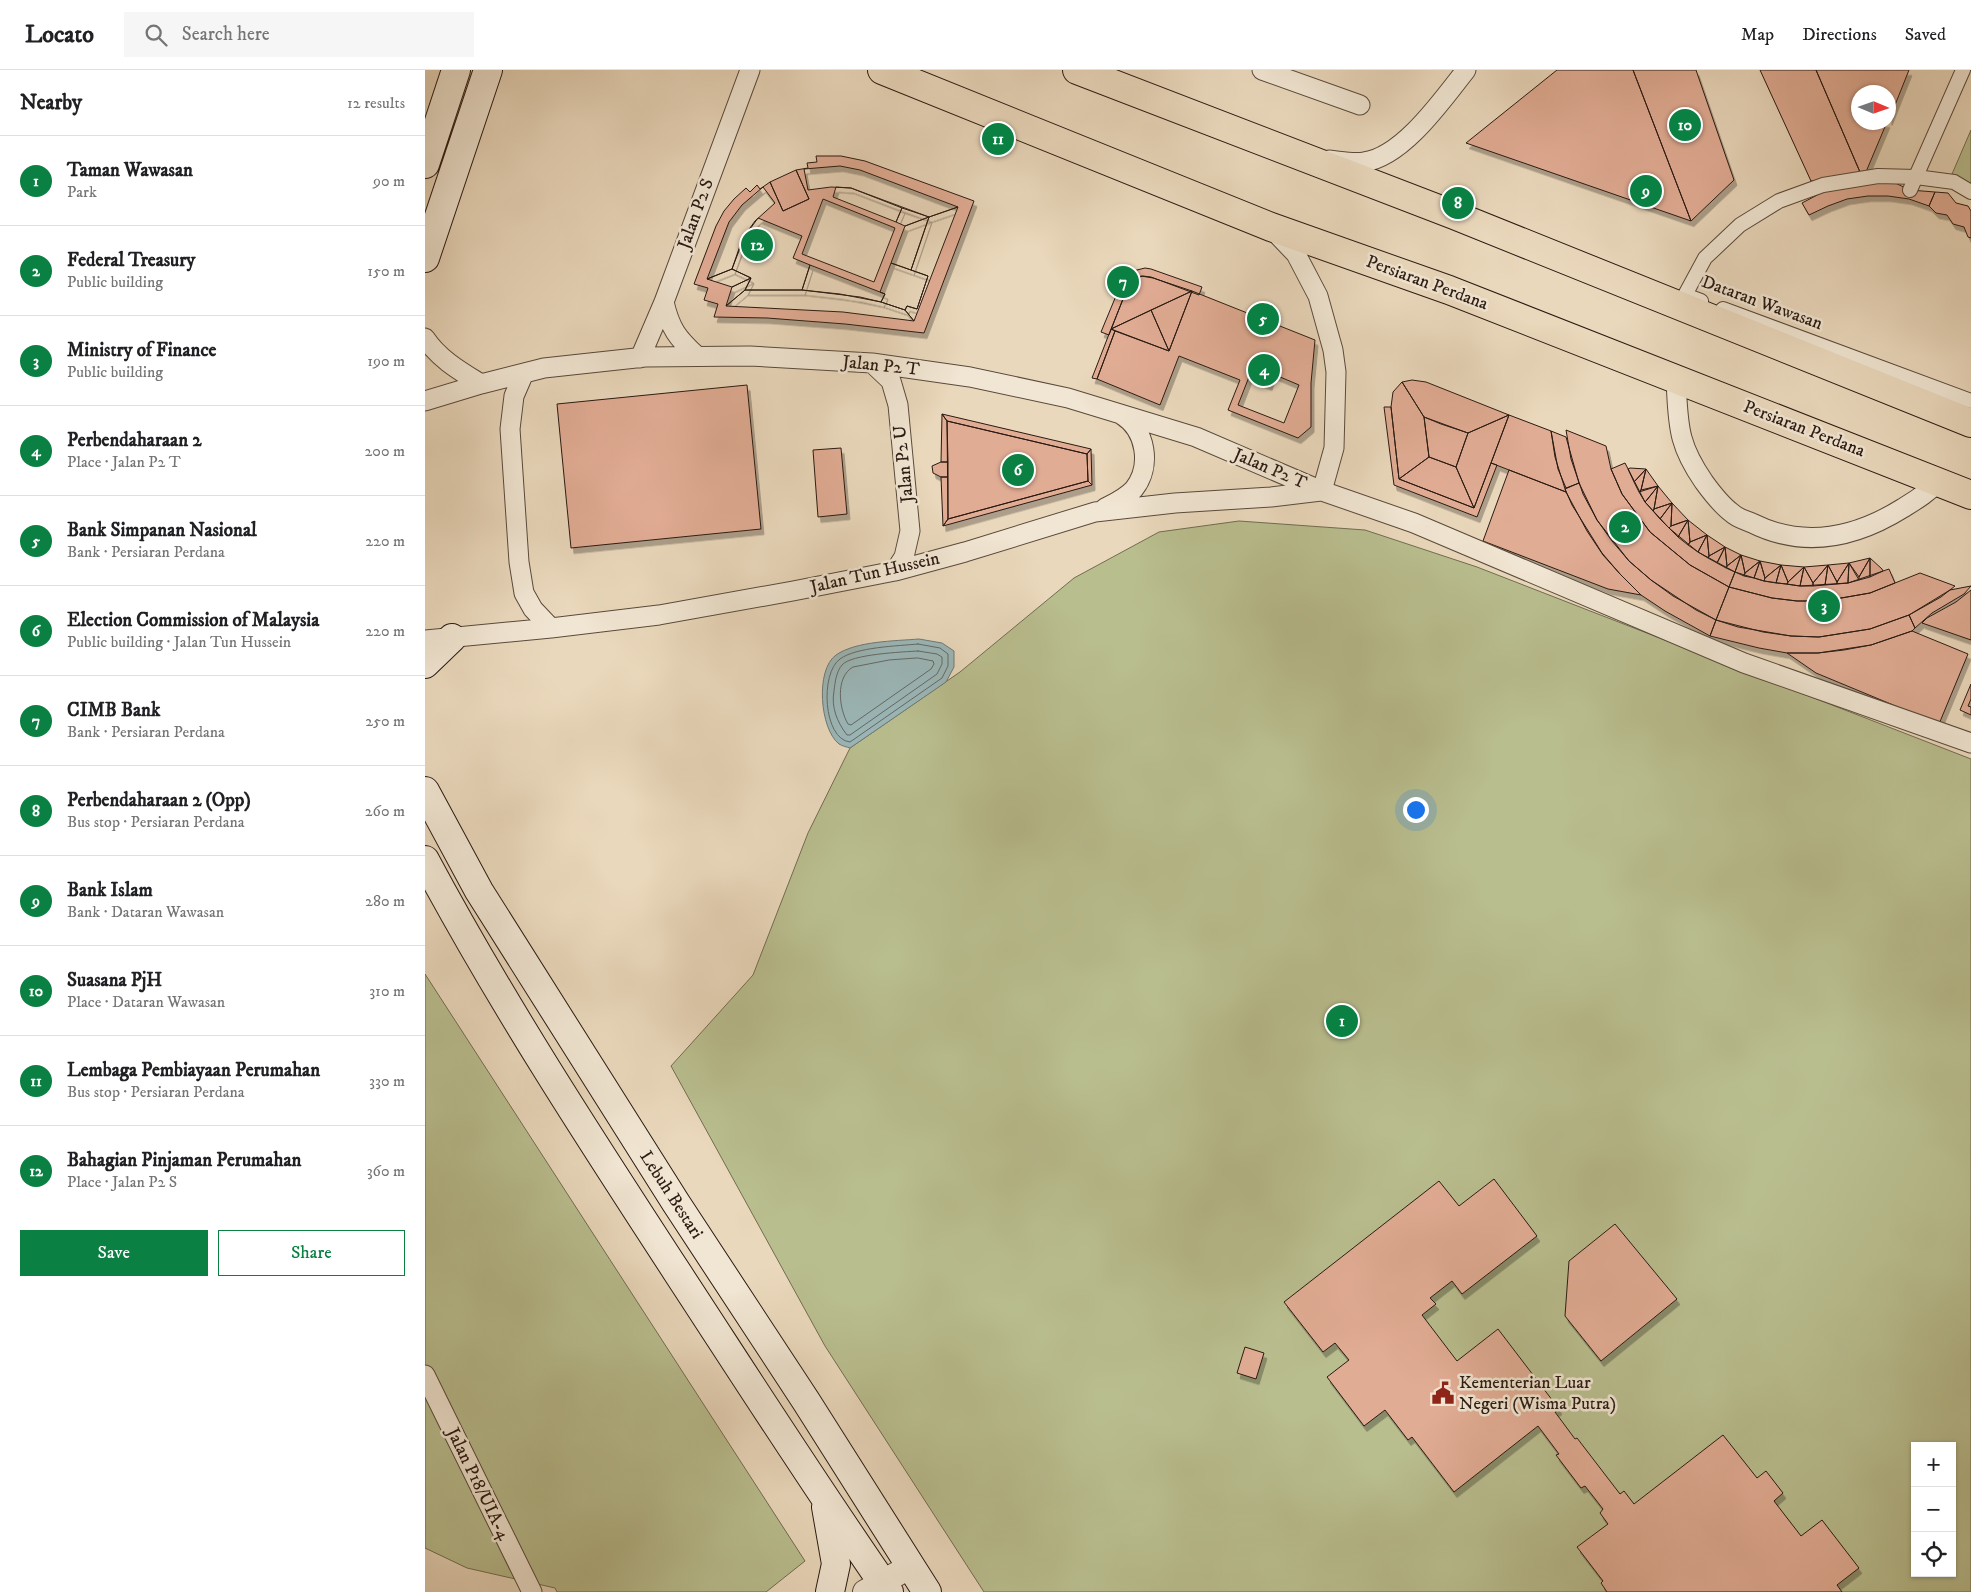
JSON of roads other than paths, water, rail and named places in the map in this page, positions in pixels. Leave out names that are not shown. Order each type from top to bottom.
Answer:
[{"type":"main road","points":[[425,164],[456,70]]},
{"type":"main road","points":[[425,258],[488,70]]},
{"type":"main road","name":"Persiaran Perdana","points":[[882,70],[1271,227],[1449,290],[1971,495]]},
{"type":"main road","points":[[1077,70],[1308,158],[1971,423]]},
{"type":"main road","points":[[425,664],[452,638]]},
{"type":"main road","name":"Lebuh Bestari","points":[[425,791],[479,891],[670,1195],[806,1401],[918,1584]]},
{"type":"main road","name":"Lebuh Bestari","points":[[425,860],[450,907],[551,1076],[824,1496],[878,1589]]},
{"type":"main road","points":[[824,1496],[837,1564],[830,1592]]},
{"type":"street","name":"Jalan P2 S","points":[[640,358],[664,302],[750,70]]},
{"type":"street","points":[[1262,70],[1360,105]]},
{"type":"street","points":[[1308,158],[1364,162],[1386,154],[1403,142],[1425,120],[1466,70]]},
{"type":"street","points":[[1910,190],[1963,70]]},
{"type":"street","name":"Dataran Wawasan","points":[[1971,192],[1954,182],[1916,177],[1878,176],[1823,185],[1779,201],[1741,226],[1705,258],[1685,295],[1971,401]]},
{"type":"street","points":[[1271,227],[1296,254],[1305,268],[1319,296],[1333,350],[1335,372],[1334,448],[1322,491]]},
{"type":"street","points":[[664,302],[668,321],[678,337],[697,356]]},
{"type":"street","points":[[425,338],[431,347],[450,365],[481,384]]},
{"type":"street","name":"Jalan P2 T","points":[[425,400],[544,368],[640,358],[697,356],[750,356],[872,363],[971,377],[1068,398],[1196,437],[1322,491],[1414,523],[1744,663],[1971,743]]},
{"type":"street","name":"Jalan P2 U","points":[[872,363],[891,381],[898,405],[910,525],[909,542],[904,557],[895,571]]},
{"type":"street","points":[[525,372],[514,396],[510,429],[519,562],[524,593],[533,609],[551,628]]},
{"type":"street","points":[[1676,378],[1677,409],[1682,439],[1696,470],[1712,492],[1732,514],[1760,528],[1787,535],[1812,538],[1837,536],[1863,530],[1887,518],[1927,493],[1939,481]]},
{"type":"street","points":[[1095,512],[1122,499],[1133,489],[1141,476],[1145,462],[1144,446],[1139,432],[1130,420],[1119,413]]},
{"type":"street","name":"Jalan Tun Hussein","points":[[425,640],[659,615],[895,571],[965,552],[1095,512],[1175,503],[1271,498],[1322,491]]},
{"type":"street","name":"Jalan P18/UIA-4","points":[[425,1375],[532,1592]]},
{"type":"street","points":[[878,1589],[918,1584]]},
{"type":"water","points":[[919,639],[942,643],[954,651],[954,667],[946,682],[850,748],[839,744],[828,726],[824,713],[823,686],[829,663],[844,650],[865,644]]},
{"type":"place","name":"Suasana PjH","points":[[1685,125]]},
{"type":"place","name":"Lembaga Pembiayaan Perumahan","points":[[998,139]]},
{"type":"place","name":"Bank Islam","points":[[1646,191]]},
{"type":"place","name":"Perbendaharaan 2 (Opp)","points":[[1458,203]]},
{"type":"place","name":"Bahagian Pinjaman Perumahan","points":[[757,245]]},
{"type":"place","name":"CIMB Bank","points":[[1123,282]]},
{"type":"place","name":"Bank Simpanan Nasional","points":[[1263,319]]},
{"type":"place","name":"Perbendaharaan 2","points":[[1264,370]]},
{"type":"place","name":"Election Commission of Malaysia","points":[[1018,470]]},
{"type":"place","name":"Federal Treasury","points":[[1625,527]]},
{"type":"place","name":"Ministry of Finance","points":[[1824,606]]},
{"type":"place","name":"Taman Wawasan","points":[[1342,1021]]},
{"type":"place","name":"Kementerian Luar Negeri (Wisma Putra)","points":[[1443,1393]]}]
